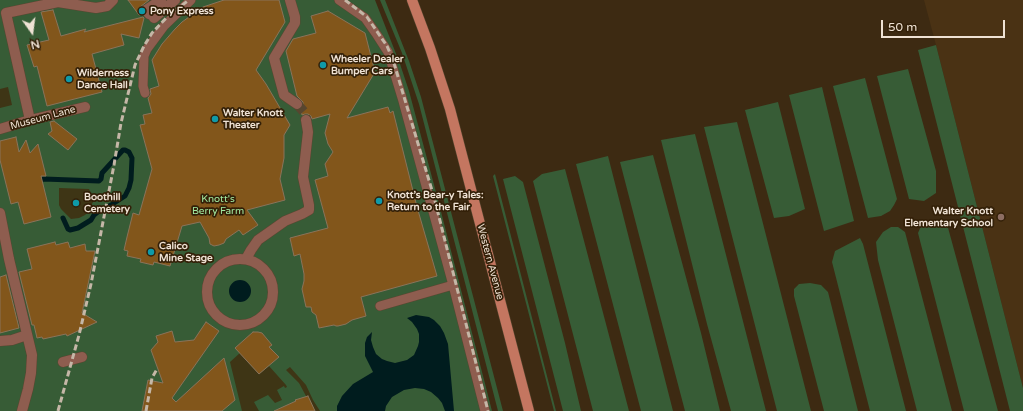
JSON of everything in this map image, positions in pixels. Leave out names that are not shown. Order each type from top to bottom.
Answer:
[{"type":"main road","name":"Western Avenue","points":[[412,0],[450,109],[529,411]]},
{"type":"street","points":[[30,120],[6,13],[56,2],[96,8],[107,6],[113,0]]},
{"type":"street","points":[[161,0],[146,10],[149,14],[151,13],[154,18],[176,0]]},
{"type":"street","points":[[290,0],[295,23],[274,58],[284,95],[297,104]]},
{"type":"street","name":"Museum Lane","points":[[0,129],[86,106]]},
{"type":"street","points":[[246,259],[258,240],[285,221],[309,210],[310,205],[303,177],[308,132],[306,120]]},
{"type":"street","points":[[0,213],[9,259],[32,354],[31,373],[22,411]]},
{"type":"street","points":[[236,259],[246,259],[263,268],[269,276],[273,295],[271,304],[260,318],[250,323],[239,324],[228,322],[219,317],[211,308],[207,298],[207,287],[210,277],[217,268],[225,262],[236,259]]},
{"type":"street","points":[[0,341],[12,340],[27,335]]},
{"type":"street","points":[[63,362],[82,357]]},
{"type":"lane","points":[[144,93],[144,56],[147,49],[164,26],[191,0]]},
{"type":"lane","points":[[339,0],[365,18],[388,52],[403,101],[453,285],[485,411]]},
{"type":"lane","points":[[380,306],[453,285]]},
{"type":"shaded area","name":"Walter Knott Elementary School","points":[[924,0],[1023,0],[1023,388],[936,45]]},
{"type":"green space","name":"Knott's Berry Farm","points":[[0,0],[375,0],[409,91],[492,411],[0,411]]},
{"type":"green space","points":[[380,0],[385,0],[409,61],[421,97],[503,411],[498,411],[419,104],[402,53]]},
{"type":"green space","points":[[936,45],[1023,388],[1023,411],[1010,411],[918,50]]},
{"type":"green space","points":[[908,69],[936,171],[936,193],[924,201],[909,199],[877,76]]},
{"type":"green space","points":[[865,78],[897,199],[890,211],[881,216],[868,218],[833,86]]},
{"type":"green space","points":[[822,87],[854,221],[824,231],[789,95]]},
{"type":"green space","points":[[778,102],[805,209],[789,216],[774,218],[745,110]]},
{"type":"green space","points":[[737,122],[811,411],[777,411],[704,127]]},
{"type":"green space","points":[[695,134],[766,411],[731,411],[707,324],[661,140]]},
{"type":"green space","points":[[653,155],[701,333],[720,411],[685,411],[665,335],[620,162]]},
{"type":"green space","points":[[608,156],[673,411],[641,411],[576,164]]},
{"type":"green space","points":[[565,169],[629,411],[593,411],[533,181],[542,174]]},
{"type":"green space","points":[[495,174],[556,411],[554,411],[493,176]]},
{"type":"green space","points":[[515,176],[523,182],[581,411],[563,411],[503,179]]},
{"type":"green space","points":[[938,220],[947,224],[998,411],[964,411],[918,233],[922,224]]},
{"type":"green space","points":[[891,227],[898,227],[905,232],[952,411],[917,411],[878,260],[876,242],[883,232]]},
{"type":"green space","points":[[860,238],[863,244],[906,411],[870,411],[832,262],[835,251]]},
{"type":"green space","points":[[810,283],[821,285],[828,292],[858,411],[824,411],[794,296],[794,289],[799,284]]},
{"type":"sand","points":[[8,87],[12,105],[0,108],[0,89]]},
{"type":"sand","name":"Boothill Cemetery","points":[[59,188],[89,189],[94,200],[90,210],[79,218],[71,219],[59,205]]},
{"type":"sand","points":[[241,352],[245,359],[259,374],[269,366],[286,385],[287,387],[285,388],[284,386],[277,390],[282,400],[275,403],[268,395],[254,402],[259,411],[242,411],[230,362]]},
{"type":"sand","points":[[290,367],[306,385],[320,411],[315,411],[308,396],[306,396],[299,383],[286,370]]},
{"type":"water","points":[[236,280],[244,280],[251,287],[251,295],[244,302],[236,302],[229,295],[229,287]]},
{"type":"water","points":[[416,315],[429,317],[434,320],[444,333],[448,344],[454,411],[445,411],[442,403],[431,392],[424,389],[415,388],[404,390],[392,397],[386,406],[385,411],[337,411],[337,406],[342,396],[353,384],[373,372],[365,356],[365,343],[367,337],[372,332],[371,340],[373,347],[376,354],[382,359],[395,363],[407,360],[414,355],[419,342],[419,334],[412,322],[407,318]]},
{"type":"building","points":[[128,0],[149,0],[140,7],[141,14],[139,15]]},
{"type":"building","points":[[224,0],[279,0],[285,22],[256,70],[290,125],[284,135],[284,158],[280,179],[285,200],[247,210],[258,225],[243,235],[239,230],[226,239],[224,243],[219,245],[214,246],[210,244],[209,238],[200,222],[182,226],[170,266],[154,262],[153,265],[140,262],[141,259],[127,256],[128,251],[124,250],[133,213],[139,215],[152,169],[140,125],[145,124],[143,115],[152,113],[148,98],[151,94],[150,89],[159,86],[152,60],[162,44],[182,22],[203,7]]},
{"type":"building","name":"Wilderness Dance Hall","points":[[53,10],[61,36],[86,29],[84,32],[143,17],[144,18],[139,38],[121,34],[124,45],[92,54],[102,92],[47,106],[37,66],[34,67],[27,45],[49,40],[41,12]]},
{"type":"building","points":[[328,11],[365,33],[375,72],[347,118],[388,107],[390,113],[393,111],[417,207],[437,276],[361,297],[366,316],[352,320],[346,324],[319,328],[316,315],[312,312],[311,307],[306,307],[302,289],[304,274],[300,254],[294,256],[290,238],[328,228],[315,180],[328,176],[325,164],[333,152],[328,144],[325,133],[330,114],[312,119],[308,114],[302,115],[301,109],[303,102],[297,96],[286,51],[293,39],[316,33],[311,16]]},
{"type":"building","points":[[54,121],[77,139],[68,150],[48,134],[52,131],[50,122]]},
{"type":"building","points":[[16,137],[19,152],[26,140],[30,153],[38,144],[46,176],[41,176],[51,217],[24,224],[18,202],[11,204],[0,160],[0,141]]},
{"type":"building","points":[[55,242],[56,245],[68,242],[70,248],[85,244],[86,251],[95,251],[82,313],[97,322],[67,336],[66,334],[43,339],[42,337],[37,338],[34,325],[32,325],[19,272],[32,269],[27,249]]},
{"type":"building","points":[[6,275],[19,328],[0,333],[0,277]]},
{"type":"building","points":[[206,322],[219,331],[172,398],[176,402],[224,358],[235,400],[222,411],[142,411],[148,380],[163,383],[151,350],[158,342],[156,336],[172,331],[175,342],[194,340]]},
{"type":"building","points":[[253,332],[262,333],[272,345],[269,347],[279,357],[259,374],[235,348]]},
{"type":"building","points":[[308,396],[315,411],[274,411],[296,401],[295,400]]},
{"type":"waterway","points":[[36,181],[44,179],[99,181],[102,173],[123,150],[129,152],[132,158],[131,180],[125,196],[99,211],[91,220],[78,228],[68,229],[63,218]]},
{"type":"tunnel","points":[[297,104],[304,112],[306,120]]},
{"type":"railway","points":[[58,411],[79,335],[91,284],[121,123],[135,65],[152,33],[170,14],[189,0]]},
{"type":"railway","points":[[345,0],[367,17],[387,46],[393,60],[434,197],[488,411]]},
{"type":"railway","points":[[146,411],[152,378],[157,369]]},
{"type":"place","name":"Pony Express","points":[[142,11]]},
{"type":"place","name":"Wheeler Dealer Bumper Cars","points":[[323,65]]},
{"type":"place","name":"Wilderness Dance Hall","points":[[69,79]]},
{"type":"place","name":"Walter Knott Theater","points":[[215,119]]},
{"type":"place","name":"Knott’s Bear-y Tales: Return to the Fair","points":[[379,201]]},
{"type":"place","name":"Boothill Cemetery","points":[[76,203]]},
{"type":"place","name":"Walter Knott Elementary School","points":[[1001,217]]},
{"type":"place","name":"Calico Mine Stage","points":[[151,252]]}]
